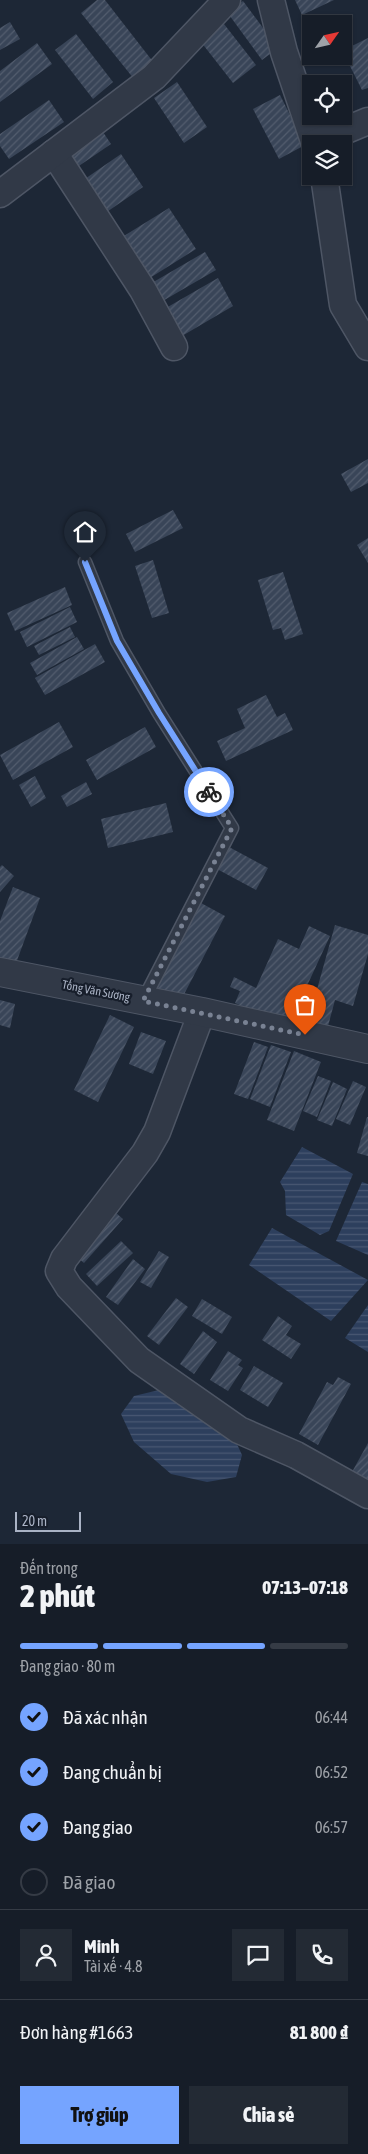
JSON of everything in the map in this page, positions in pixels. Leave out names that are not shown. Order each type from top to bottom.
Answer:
[{"type":"street","points":[[0,194],[154,78],[227,0]]},
{"type":"street","points":[[271,0],[284,52],[312,135]]},
{"type":"street","points":[[334,135],[368,121]]},
{"type":"street","points":[[54,153],[143,290],[174,347]]},
{"type":"street","points":[[325,185],[343,305],[366,340]]},
{"type":"street","name":"Tống Văn Sương","points":[[0,972],[202,1012],[368,1049]]},
{"type":"street","points":[[202,1012],[156,1132],[145,1153],[64,1259],[59,1271],[69,1287],[139,1360],[239,1430],[296,1454],[368,1495]]},
{"type":"lane","points":[[85,562],[117,641],[159,713],[232,828],[143,1001]]},
{"type":"water","points":[[302,1147],[353,1174],[329,1231],[320,1235],[286,1215],[285,1191],[280,1182]]},
{"type":"water","points":[[362,1182],[368,1184],[368,1255],[336,1241]]},
{"type":"water","points":[[272,1228],[368,1280],[331,1321],[249,1265]]},
{"type":"water","points":[[368,1305],[368,1352],[345,1338]]},
{"type":"water","points":[[159,1390],[180,1399],[231,1431],[242,1455],[236,1477],[207,1482],[171,1474],[134,1442],[121,1414],[134,1396]]},
{"type":"building","points":[[97,0],[105,0],[154,63],[134,79],[81,13]]},
{"type":"building","points":[[295,0],[334,0],[302,15]]},
{"type":"building","points":[[243,1],[278,48],[262,60],[227,12]]},
{"type":"building","points":[[10,22],[20,39],[0,50],[0,28]]},
{"type":"building","points":[[224,24],[256,65],[233,83],[201,42]]},
{"type":"building","points":[[76,34],[113,82],[93,99],[55,50]]},
{"type":"building","points":[[368,38],[368,88],[362,90],[350,65],[352,65],[352,46]]},
{"type":"building","points":[[37,43],[52,64],[0,102],[0,71]]},
{"type":"building","points":[[177,82],[207,127],[184,143],[154,98]]},
{"type":"building","points":[[280,95],[302,139],[302,147],[279,159],[253,109]]},
{"type":"building","points":[[49,100],[64,122],[9,159],[0,146],[0,134]]},
{"type":"building","points":[[101,129],[111,144],[73,170],[63,155]]},
{"type":"building","points":[[121,154],[143,187],[101,216],[79,183]]},
{"type":"building","points":[[169,208],[196,249],[145,281],[119,239]]},
{"type":"building","points":[[205,252],[216,270],[161,302],[150,284]]},
{"type":"building","points":[[218,278],[233,306],[182,336],[166,308]]},
{"type":"building","points":[[368,459],[368,483],[351,492],[341,474]]},
{"type":"building","points":[[173,510],[183,528],[135,552],[126,534]]},
{"type":"building","points":[[368,538],[368,563],[357,545]]},
{"type":"building","points":[[153,560],[169,613],[152,618],[135,566]]},
{"type":"building","points":[[283,572],[303,634],[285,640],[281,628],[273,630],[258,580]]},
{"type":"building","points":[[65,587],[72,605],[15,631],[7,613]]},
{"type":"building","points":[[70,607],[77,622],[27,647],[20,632]]},
{"type":"building","points":[[70,627],[75,637],[39,655],[34,646]]},
{"type":"building","points":[[77,637],[84,649],[37,675],[30,663]]},
{"type":"building","points":[[95,644],[105,662],[45,695],[35,678]]},
{"type":"building","points":[[266,695],[277,717],[285,713],[293,730],[226,761],[217,741],[245,728],[237,709]]},
{"type":"building","points":[[59,722],[73,747],[13,780],[0,755]]},
{"type":"building","points":[[145,727],[156,747],[97,780],[86,760]]},
{"type":"building","points":[[35,776],[46,798],[31,807],[19,785]]},
{"type":"building","points":[[86,782],[92,794],[67,807],[61,796]]},
{"type":"building","points":[[166,803],[173,832],[108,848],[101,819]]},
{"type":"building","points":[[229,847],[268,868],[256,890],[217,869]]},
{"type":"building","points":[[2,865],[14,876],[0,892],[0,867]]},
{"type":"building","points":[[13,887],[40,898],[15,966],[0,961],[0,921]]},
{"type":"building","points":[[201,903],[225,916],[180,1002],[155,989]]},
{"type":"building","points":[[335,925],[368,935],[368,954],[353,1006],[335,1000],[327,1030],[307,1025]]},
{"type":"building","points":[[309,926],[330,936],[288,1027],[235,1003],[240,991],[230,987],[234,977],[256,988],[278,939],[299,949]]},
{"type":"building","points":[[0,1000],[15,1004],[10,1028],[0,1025]]},
{"type":"building","points":[[110,1015],[134,1027],[98,1102],[74,1090]]},
{"type":"building","points":[[141,1032],[166,1041],[153,1074],[129,1064]]},
{"type":"building","points":[[254,1042],[268,1047],[248,1099],[234,1094]]},
{"type":"building","points":[[271,1045],[291,1052],[270,1107],[250,1099]]},
{"type":"building","points":[[294,1051],[321,1062],[294,1131],[267,1120]]},
{"type":"building","points":[[318,1076],[331,1081],[317,1117],[303,1111]]},
{"type":"building","points":[[353,1081],[366,1087],[350,1125],[336,1119]]},
{"type":"building","points":[[333,1082],[347,1089],[332,1126],[317,1120]]},
{"type":"building","points":[[368,1117],[368,1156],[357,1153]]},
{"type":"building","points":[[109,1207],[123,1219],[84,1263],[71,1252]]},
{"type":"building","points":[[121,1241],[133,1253],[97,1286],[86,1274]]},
{"type":"building","points":[[159,1251],[169,1257],[151,1288],[140,1282]]},
{"type":"building","points":[[133,1259],[145,1269],[118,1305],[106,1297]]},
{"type":"building","points":[[176,1298],[188,1307],[159,1345],[147,1336]]},
{"type":"building","points":[[202,1299],[232,1317],[222,1334],[192,1316]]},
{"type":"building","points":[[278,1316],[292,1326],[286,1335],[301,1344],[291,1359],[262,1340]]},
{"type":"building","points":[[203,1331],[217,1342],[194,1374],[180,1364]]},
{"type":"building","points":[[228,1351],[242,1360],[238,1365],[243,1368],[228,1391],[210,1380]]},
{"type":"building","points":[[254,1366],[283,1383],[268,1407],[240,1390]]},
{"type":"building","points":[[338,1377],[351,1384],[318,1445],[299,1434],[327,1382],[333,1385]]},
{"type":"building","points":[[368,1443],[368,1481],[352,1472]]},
{"type":"way so far","points":[[209,792],[232,828],[143,1001],[305,1035]]},
{"type":"route","points":[[85,562],[117,641],[159,713],[209,792]]}]
